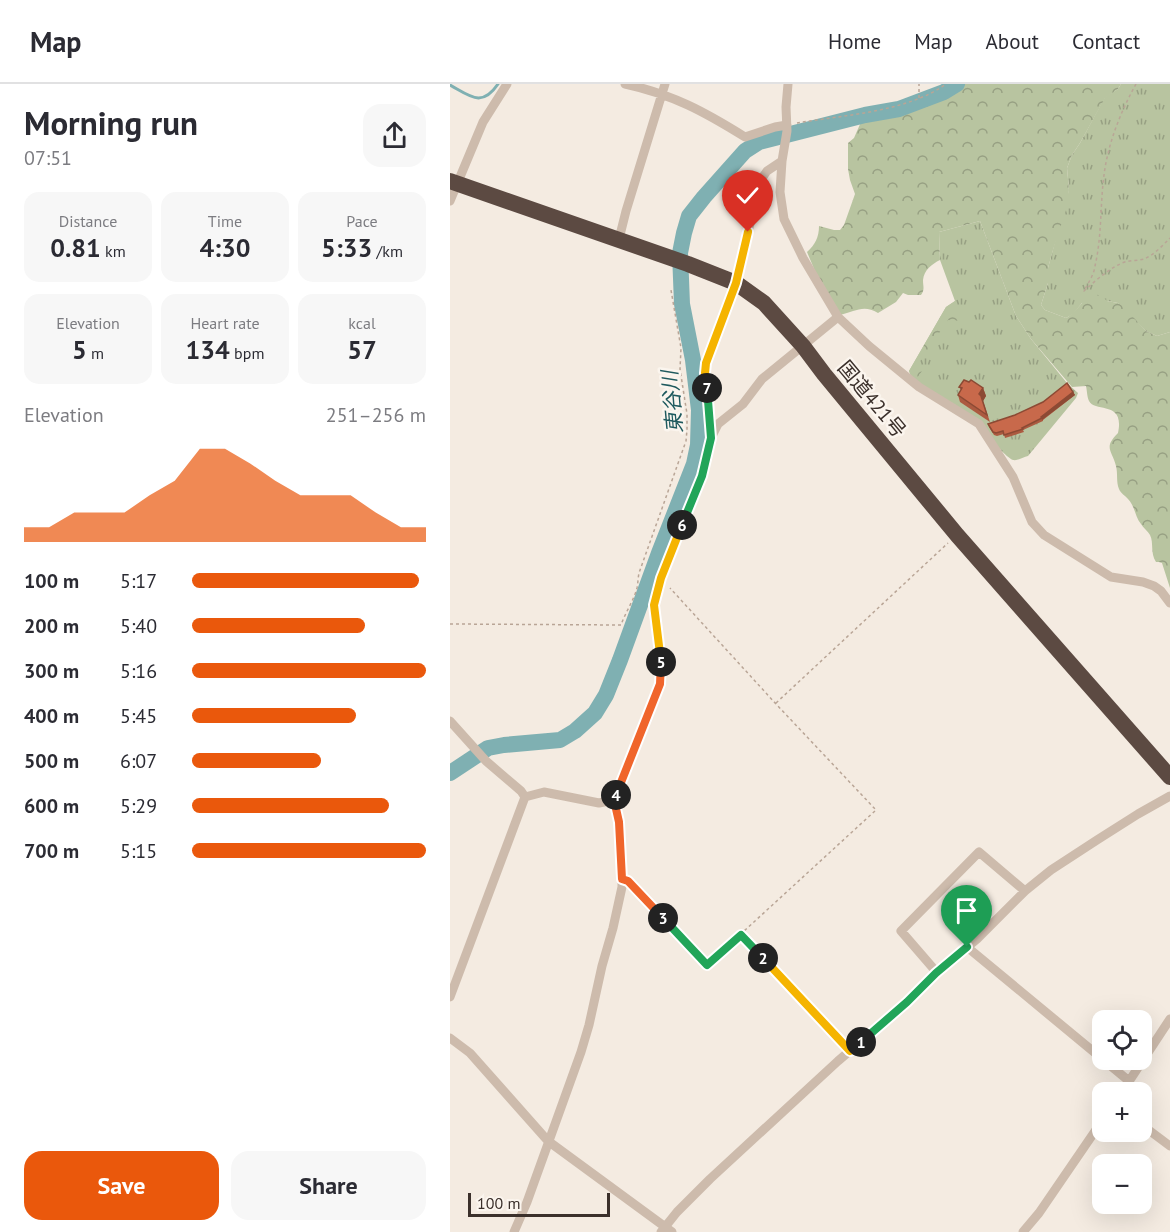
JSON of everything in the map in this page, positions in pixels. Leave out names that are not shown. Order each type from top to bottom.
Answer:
[{"type":"highway","name":"国道421号","points":[[454,182],[681,261],[736,283],[764,303],[803,346],[957,535],[1170,777]]},
{"type":"street","points":[[450,201],[454,182],[483,122],[507,84]]},
{"type":"street","points":[[625,84],[663,89],[675,99],[745,137],[775,127],[787,128]]},
{"type":"street","points":[[788,84],[786,142],[780,192],[784,219],[803,258],[838,317],[919,387],[979,424],[1013,477],[1032,522],[1044,535],[1111,577],[1154,586],[1170,603]]},
{"type":"street","points":[[619,239],[663,89]]},
{"type":"street","points":[[736,283],[760,181],[767,171],[782,161]]},
{"type":"street","points":[[514,1232],[567,1092],[589,1025],[613,928],[622,879],[619,822],[614,800],[660,684],[661,666],[654,605],[661,578],[702,476],[711,438],[718,424],[744,404],[762,379],[838,317]]},
{"type":"street","points":[[450,721],[486,761],[525,797]]},
{"type":"street","points":[[525,797],[544,792],[599,803],[614,800]]},
{"type":"street","points":[[450,1038],[470,1053],[548,1141],[666,1230],[676,1212],[710,1179],[907,1002],[1025,891],[1050,870],[1170,796]]},
{"type":"street","points":[[450,997],[525,797]]},
{"type":"street","points":[[936,973],[901,931],[979,852],[1025,891]]},
{"type":"street","points":[[967,947],[1129,1081],[1170,1019]]},
{"type":"street","points":[[1152,1132],[1170,1146]]},
{"type":"street","points":[[1023,1232],[1039,1213],[1092,1136]]},
{"type":"path","points":[[919,84],[919,99]]},
{"type":"path","points":[[787,128],[896,107],[919,99],[946,84]]},
{"type":"path","points":[[1136,84],[1116,127],[1106,162],[1095,268],[1084,291],[1106,272],[1124,262],[1149,256],[1170,238]]},
{"type":"path","points":[[711,438],[706,363],[736,283]]},
{"type":"path","points":[[450,624],[621,625],[638,588],[639,573],[686,441],[687,414],[680,369],[681,348],[671,290]]},
{"type":"path","points":[[776,704],[957,535]]},
{"type":"path","points":[[622,879],[628,881],[707,965],[876,810],[674,592]]},
{"type":"path","points":[[741,935],[850,1051]]},
{"type":"green space","points":[[961,84],[1121,84],[1105,98],[1072,155],[1067,168],[1069,190],[1067,207],[1048,268],[1048,283],[1041,305],[1045,310],[1066,318],[1090,296],[1101,296],[1107,301],[1123,306],[1146,331],[1157,336],[1170,332],[1170,588],[1162,563],[1154,559],[1150,535],[1118,486],[1116,466],[1110,449],[1113,438],[1118,433],[1117,416],[1108,409],[1092,404],[1088,399],[1086,386],[1072,387],[1031,339],[1016,316],[980,221],[939,232],[940,260],[931,265],[925,273],[921,295],[903,293],[896,302],[878,313],[873,310],[859,309],[840,315],[820,283],[807,252],[816,240],[819,226],[840,230],[844,225],[855,194],[848,169],[848,143],[854,138],[861,122],[910,109]]},
{"type":"green space","points":[[1121,84],[1170,84],[1170,332],[1157,336],[1146,331],[1118,303],[1107,301],[1082,303],[1073,314],[1066,318],[1045,310],[1041,305],[1048,283],[1048,268],[1069,190],[1067,168],[1105,97],[1118,89]]},
{"type":"green space","points":[[980,221],[1016,316],[1031,339],[1078,393],[1028,456],[1016,460],[1010,459],[987,434],[913,380],[909,371],[946,307],[955,301],[940,260],[939,232]]},
{"type":"green space","points":[[955,301],[963,321],[948,320],[916,367],[922,371],[917,378],[912,379],[909,371],[946,307]]},
{"type":"building","points":[[964,380],[969,382],[971,380],[983,388],[979,394],[987,415],[958,395],[962,388],[959,387]]},
{"type":"building","points":[[1067,383],[1073,392],[1042,418],[1023,429],[1004,435],[1003,431],[993,432],[988,424],[1043,402]]},
{"type":"waterway","points":[[450,85],[470,96],[481,98],[487,96],[498,84]]},
{"type":"waterway","name":"東谷川","points":[[450,773],[488,748],[560,740],[575,731],[595,713],[606,695],[694,464],[698,445],[699,410],[693,360],[682,304],[680,253],[689,216],[745,151],[759,142],[865,115],[899,109],[944,92],[957,84]]},
{"type":"route","points":[[748,232],[736,283],[706,363],[711,438],[702,476],[661,578],[654,605],[661,666],[660,684],[614,800],[619,822],[622,879],[628,881],[707,965],[741,935],[850,1051],[967,947]]}]
